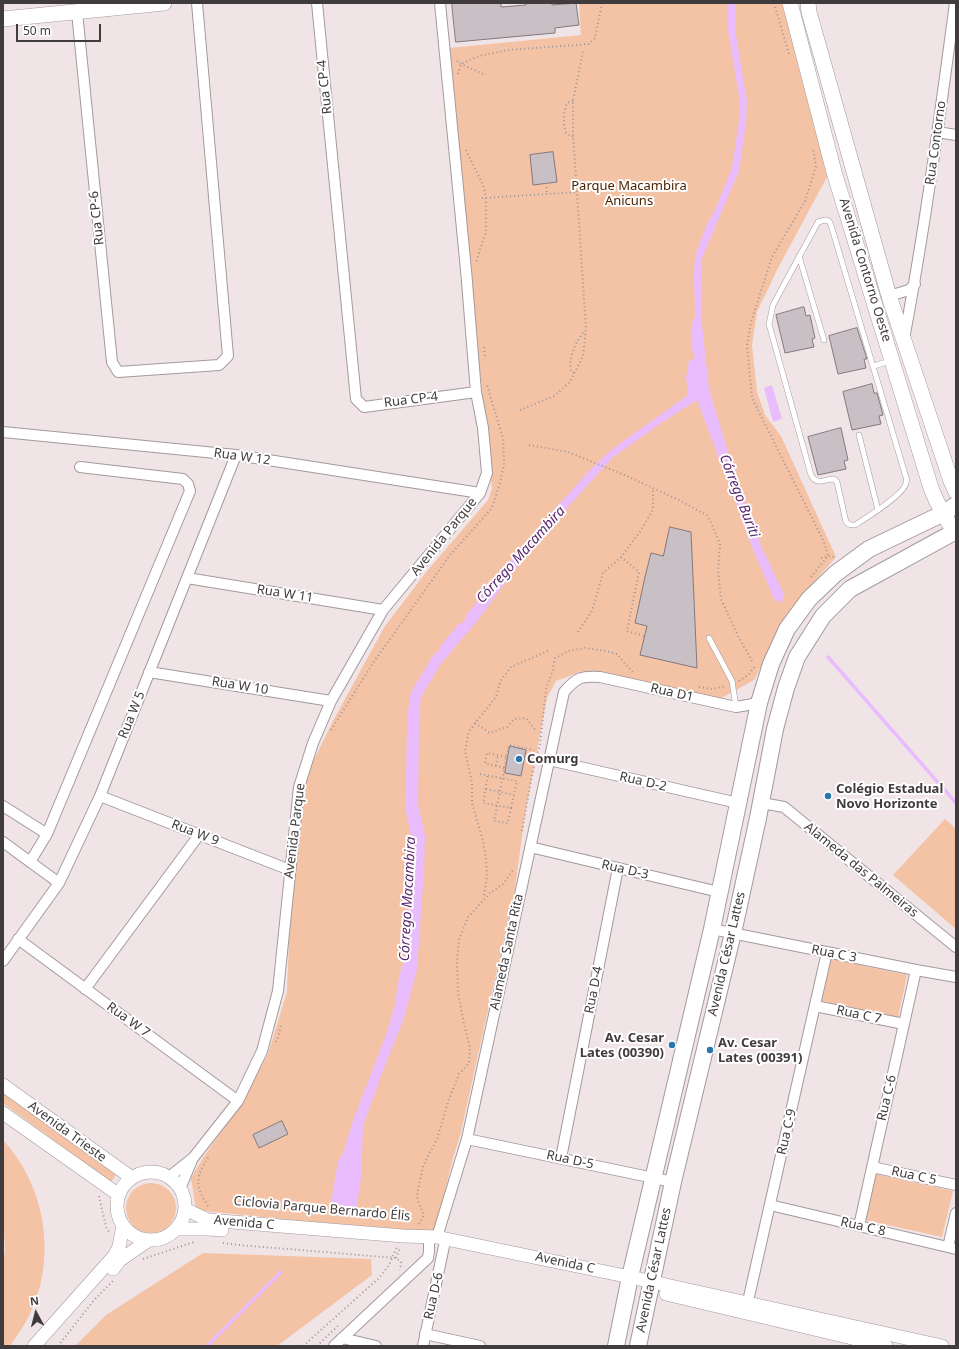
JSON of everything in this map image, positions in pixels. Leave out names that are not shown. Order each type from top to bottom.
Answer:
[{"type":"main road","points":[[3,19],[77,7],[164,3]]},
{"type":"main road","name":"Avenida Contorno Oeste","points":[[790,3],[834,172],[893,360],[931,488],[950,509],[955,532]]},
{"type":"main road","name":"Avenida Contorno Oeste","points":[[808,3],[809,12],[889,296],[956,492]]},
{"type":"main road","points":[[834,172],[852,165]]},
{"type":"main road","name":"Avenida César Lattes","points":[[616,1346],[712,929],[759,703],[771,664],[787,630],[809,599],[835,574],[869,549],[950,509]]},
{"type":"main road","name":"Avenida César Lattes","points":[[638,1346],[673,1182],[733,933],[762,803],[775,729],[786,688],[797,656],[823,616],[850,589],[955,532]]},
{"type":"street","name":"Rua CP-6","points":[[77,7],[112,362],[118,372],[219,365],[228,356],[196,3]]},
{"type":"street","name":"Rua CP-4","points":[[317,3],[356,400],[364,406],[476,392]]},
{"type":"street","points":[[440,3],[476,392]]},
{"type":"street","name":"Rua Contorno","points":[[904,339],[915,284],[938,132],[955,3]]},
{"type":"street","points":[[938,132],[956,135]]},
{"type":"street","points":[[889,296],[909,290],[915,284]]},
{"type":"street","name":"Avenida Parque","points":[[169,1177],[193,1158],[238,1101],[262,1051],[278,991],[299,787],[313,743],[331,700],[384,610],[480,493],[486,473],[483,428],[476,392]]},
{"type":"street","name":"Rua W 12","points":[[3,432],[236,455],[480,493]]},
{"type":"street","name":"Rua W 5","points":[[3,961],[59,883],[100,796],[236,455]]},
{"type":"street","points":[[30,862],[47,834],[190,491],[188,484],[183,479],[80,467]]},
{"type":"street","name":"Rua W 11","points":[[187,578],[384,610]]},
{"type":"street","name":"Rua W 10","points":[[149,672],[331,700]]},
{"type":"street","name":"Rua D1","points":[[585,676],[600,677],[736,707],[759,703]]},
{"type":"street","name":"Alameda Santa Rita","points":[[334,1346],[428,1258],[429,1251],[437,1242],[466,1139],[564,692],[573,681],[585,676]]},
{"type":"street","name":"Rua D-2","points":[[549,760],[738,803]]},
{"type":"street","name":"Rua W 9","points":[[100,796],[290,870]]},
{"type":"street","name":"Alameda das Palmeiras","points":[[762,803],[784,807],[956,947]]},
{"type":"street","points":[[3,806],[47,834]]},
{"type":"street","points":[[85,989],[199,835]]},
{"type":"street","points":[[3,842],[59,883]]},
{"type":"street","name":"Rua D-3","points":[[530,847],[719,892]]},
{"type":"street","name":"Rua D-4","points":[[561,1158],[618,868]]},
{"type":"street","name":"Rua C 3","points":[[712,929],[956,977]]},
{"type":"street","name":"Rua W 7","points":[[18,940],[238,1101]]},
{"type":"street","name":"Rua C-9","points":[[747,1307],[827,952]]},
{"type":"street","name":"Rua C-6","points":[[859,1226],[916,970]]},
{"type":"street","name":"Rua C 7","points":[[815,1006],[904,1024]]},
{"type":"street","name":"Avenida Trieste","points":[[3,1085],[132,1178]]},
{"type":"street","name":"Avenida Trieste","points":[[3,1113],[119,1195]]},
{"type":"street","name":"Rua D-5","points":[[466,1139],[673,1182]]},
{"type":"street","name":"Avenida Parque","points":[[180,1189],[193,1158]]},
{"type":"street","name":"Rua C 5","points":[[872,1167],[956,1184]]},
{"type":"street","points":[[142,1173],[158,1173],[169,1177],[175,1182],[184,1196],[185,1209],[182,1220],[176,1229],[164,1238],[149,1240],[134,1236],[123,1226],[117,1211],[119,1195],[124,1186],[132,1178],[142,1173]]},
{"type":"street","name":"Rua C 8","points":[[770,1205],[952,1248]]},
{"type":"street","name":"Avenida C","points":[[185,1209],[208,1220],[403,1236],[437,1242],[630,1281],[924,1344],[942,1346]]},
{"type":"street","points":[[952,1248],[956,1213]]},
{"type":"street","points":[[34,1346],[115,1255],[119,1247],[123,1226]]},
{"type":"street","name":"Avenida C","points":[[176,1229],[208,1229],[398,1245],[437,1242]]},
{"type":"street","points":[[46,1346],[120,1260],[149,1240]]},
{"type":"street","name":"Rua D-6","points":[[422,1346],[425,1334],[437,1242]]},
{"type":"street","name":"Avenida C","points":[[747,1307],[886,1346]]},
{"type":"street","points":[[425,1334],[480,1346]]},
{"type":"street","points":[[342,1338],[376,1346]]},
{"type":"lane","points":[[825,220],[829,222],[906,474],[906,484],[902,492],[855,525],[848,524],[846,522],[837,482],[834,478],[821,482],[813,479],[811,475],[769,324],[773,305],[799,256],[818,222],[825,220]]},
{"type":"lane","points":[[799,256],[824,340]]},
{"type":"lane","points":[[874,366],[893,360]]},
{"type":"lane","points":[[859,435],[878,510]]},
{"type":"lane","points":[[709,638],[732,681],[736,707]]},
{"type":"path","points":[[457,75],[461,64],[479,56],[498,51],[589,44],[595,38],[602,3]]},
{"type":"path","points":[[774,3],[790,58]]},
{"type":"path","points":[[520,410],[554,396],[570,382],[583,356],[586,328],[573,137],[573,101],[583,51]]},
{"type":"path","points":[[457,61],[483,74]]},
{"type":"path","points":[[573,101],[567,103],[564,111],[566,133],[573,137]]},
{"type":"path","points":[[810,578],[828,556],[824,542],[752,398],[747,346],[751,322],[772,257],[805,201],[816,166],[813,146]]},
{"type":"path","points":[[464,147],[483,185],[486,198],[486,232],[476,261],[476,268]]},
{"type":"path","points":[[546,183],[547,194]]},
{"type":"path","points":[[482,198],[577,192]]},
{"type":"path","points":[[574,373],[571,371],[570,366],[571,356],[579,338],[586,328]]},
{"type":"path","points":[[484,345],[484,363]]},
{"type":"path","points":[[329,733],[373,663],[450,555],[492,508],[504,464],[504,444],[486,380]]},
{"type":"path","points":[[529,445],[568,452],[680,500],[708,516],[720,544],[718,571],[720,599],[752,661]]},
{"type":"path","points":[[578,632],[592,611],[603,573],[621,557],[639,533],[653,510],[653,488]]},
{"type":"path","points":[[621,557],[639,572],[627,631],[644,636]]},
{"type":"path","points":[[521,833],[532,775],[540,744],[546,689],[552,673],[555,658],[569,650],[585,648],[605,651],[617,654],[635,675]]},
{"type":"path","points":[[484,895],[487,876],[486,858],[472,803],[472,783],[465,751],[469,732],[496,697],[501,680],[511,667],[550,650]]},
{"type":"path","points":[[697,686],[712,689],[732,685],[749,674],[759,660]]},
{"type":"path","points":[[475,723],[490,733],[507,727],[514,719],[526,718],[536,731]]},
{"type":"path","points":[[480,774],[488,775],[502,778],[517,781],[508,823],[494,821],[502,778],[509,745],[534,750]]},
{"type":"path","points":[[504,768],[484,763],[487,753],[507,757]]},
{"type":"path","points":[[496,766],[498,755]]},
{"type":"path","points":[[488,775],[483,803],[511,808]]},
{"type":"path","points":[[486,789],[514,795]]},
{"type":"path","name":"Ciclovia Parque Bernardo Élis","points":[[419,1225],[424,1215],[419,1204],[417,1194],[423,1166],[437,1139],[449,1099],[459,1074],[469,1063],[470,1048],[458,993],[458,940],[468,917],[490,893],[503,884],[514,871],[515,865]]},
{"type":"path","points":[[273,1047],[278,1038],[282,1020]]},
{"type":"path","points":[[209,1208],[199,1193],[198,1179],[213,1150]]},
{"type":"path","points":[[97,1194],[100,1198],[106,1227],[112,1235]]},
{"type":"path","points":[[143,1259],[194,1242]]},
{"type":"path","points":[[216,1242],[396,1258],[401,1262],[400,1269],[395,1273]]},
{"type":"path","points":[[303,1346],[379,1278],[389,1265],[398,1245]]},
{"type":"path","points":[[58,1346],[95,1299],[114,1279]]},
{"type":"path","points":[[317,1346],[342,1322]]},
{"type":"green space","name":"Parque Macambira Anicuns","points":[[579,3],[784,3],[828,175],[777,270],[757,312],[752,345],[757,392],[765,415],[781,436],[836,557],[807,590],[781,628],[754,680],[720,699],[582,671],[556,681],[547,698],[525,814],[515,888],[460,1136],[434,1235],[196,1210],[191,1178],[241,1103],[268,1054],[287,992],[292,866],[308,772],[333,721],[385,626],[427,571],[488,500],[492,489],[456,135],[450,48],[581,35]]},
{"type":"green space","points":[[945,819],[956,829],[956,929],[893,875]]},
{"type":"green space","points":[[831,959],[907,975],[898,1017],[822,1001]]},
{"type":"green space","points":[[3,1093],[116,1175],[111,1182],[3,1103]]},
{"type":"green space","points":[[3,1140],[17,1158],[28,1177],[37,1198],[45,1243],[44,1265],[40,1287],[28,1319],[10,1346],[3,1346],[3,1266],[5,1249],[3,1218]]},
{"type":"green space","points":[[876,1174],[953,1191],[942,1237],[865,1220]]},
{"type":"green space","points":[[146,1183],[156,1183],[169,1190],[176,1203],[176,1213],[169,1226],[156,1233],[146,1233],[137,1229],[130,1222],[126,1213],[126,1203],[130,1194],[137,1187]]},
{"type":"green space","points":[[203,1253],[371,1259],[372,1275],[277,1346],[75,1346],[106,1315]]},
{"type":"water","points":[[727,3],[735,3],[735,30],[747,101],[746,122],[739,171],[702,258],[701,316],[709,389],[738,485],[762,548],[784,594],[776,603],[754,552],[697,400],[661,423],[612,458],[530,549],[478,620],[440,665],[421,697],[419,719],[418,805],[425,835],[417,969],[404,1018],[363,1126],[361,1179],[356,1211],[331,1202],[338,1161],[346,1149],[355,1120],[386,1040],[396,1008],[401,976],[408,954],[413,837],[407,809],[409,719],[412,694],[433,659],[541,524],[590,470],[611,450],[688,395],[686,378],[689,361],[695,358],[692,349],[691,325],[695,317],[695,256],[707,224],[715,210],[732,168],[739,121],[740,102],[728,30]]},
{"type":"water","points":[[772,385],[782,419],[773,422],[764,388]]},
{"type":"building","points":[[452,3],[501,3],[501,7],[526,5],[526,3],[552,3],[552,5],[576,3],[579,25],[555,28],[555,33],[456,42]]},
{"type":"building","points":[[553,152],[557,182],[533,185],[530,155]]},
{"type":"building","points":[[804,307],[806,316],[810,315],[815,338],[812,339],[814,347],[785,353],[776,315]]},
{"type":"building","points":[[857,328],[867,359],[864,359],[866,368],[838,374],[829,336]]},
{"type":"building","points":[[872,384],[874,393],[877,393],[883,415],[879,416],[881,424],[852,430],[843,392]]},
{"type":"building","points":[[841,428],[848,460],[844,461],[846,469],[818,475],[808,437]]},
{"type":"building","points":[[670,527],[691,532],[697,668],[640,655],[647,626],[635,623],[645,577],[651,553],[663,556]]},
{"type":"building","points":[[510,746],[526,750],[521,776],[505,773]]},
{"type":"building","points":[[282,1121],[288,1134],[259,1148],[253,1135]]},
{"type":"waterway","name":"Córrego Macambira","points":[[467,617],[513,560]]},
{"type":"waterway","name":"Córrego Buriti","points":[[779,593],[782,600]]},
{"type":"waterway","name":"Córrego Macambira","points":[[441,648],[460,625]]},
{"type":"waterway","name":"Córrego Macambira","points":[[346,1149],[355,1120],[386,1040],[396,1008],[401,976],[408,954],[413,837],[407,809],[409,719],[412,694],[437,653]]},
{"type":"waterway","name":"Córrego Buriti","points":[[828,657],[956,803]]},
{"type":"waterway","name":"Córrego Macambira","points":[[207,1346],[281,1272]]},
{"type":"place","name":"Comurg","points":[[519,759]]},
{"type":"place","name":"Colégio Estadual Novo Horizonte","points":[[828,796]]},
{"type":"place","name":"Av. Cesar Lates (00390)","points":[[672,1045]]},
{"type":"place","name":"Av. Cesar Lates (00391)","points":[[710,1050]]}]
